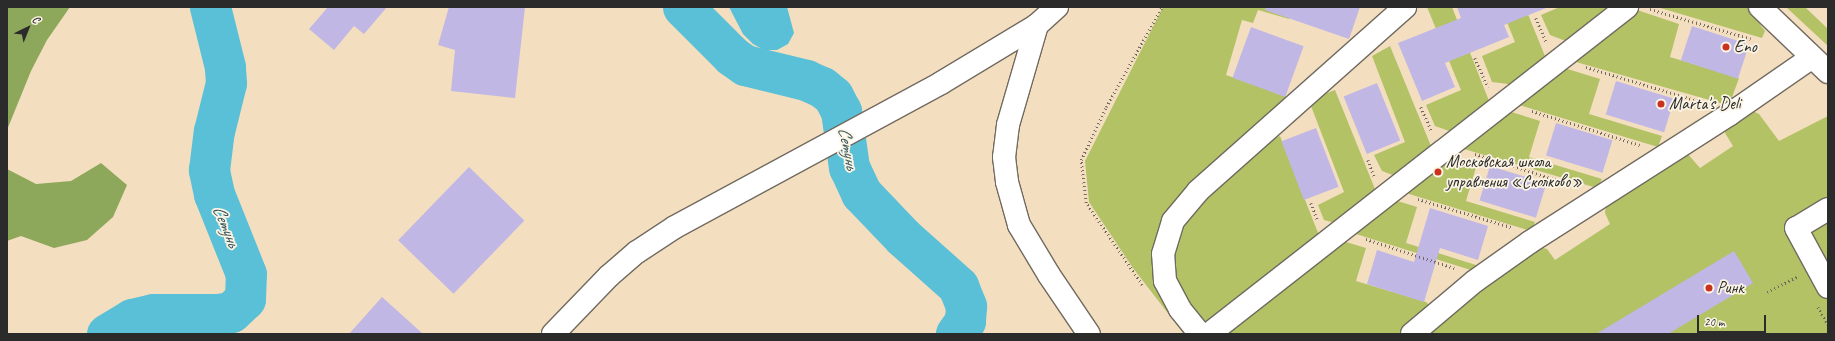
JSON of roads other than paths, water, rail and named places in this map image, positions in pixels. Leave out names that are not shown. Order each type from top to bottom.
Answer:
[{"type":"street","points":[[553,334],[609,276],[637,252],[675,227],[941,83],[1037,25],[1057,7]]},
{"type":"street","points":[[1200,334],[1176,304],[1165,281],[1164,254],[1172,221],[1198,191],[1405,7]]},
{"type":"street","points":[[1209,334],[1627,7]]},
{"type":"street","points":[[1760,7],[1811,58],[1828,72]]},
{"type":"street","points":[[1037,25],[1008,124],[1004,157],[1007,182],[1020,225],[1049,275],[1089,334]]},
{"type":"street","points":[[1412,334],[1475,282],[1530,242],[1730,114],[1811,58]]},
{"type":"street","points":[[1828,209],[1796,228],[1828,287]]},
{"type":"water","points":[[729,7],[787,7],[794,33],[788,44],[777,50],[764,50],[753,44],[743,34]]},
{"type":"waterway","name":"Сетунь","points":[[107,334],[132,319],[153,314],[217,314],[231,312],[245,299],[246,274],[214,194],[209,170],[214,131],[226,83],[225,67],[210,7]]},
{"type":"waterway","name":"Сетунь","points":[[683,7],[732,56],[745,65],[806,80],[822,87],[833,96],[841,111],[849,167],[861,193],[903,237],[958,286],[966,306],[965,321],[956,334]]},
{"type":"place","name":"Eno","points":[[1726,47]]},
{"type":"place","name":"Marta's Deli","points":[[1661,104]]},
{"type":"place","name":"Московская школа управления «Сколково»","points":[[1438,172]]},
{"type":"place","name":"Ринк","points":[[1709,288]]}]
